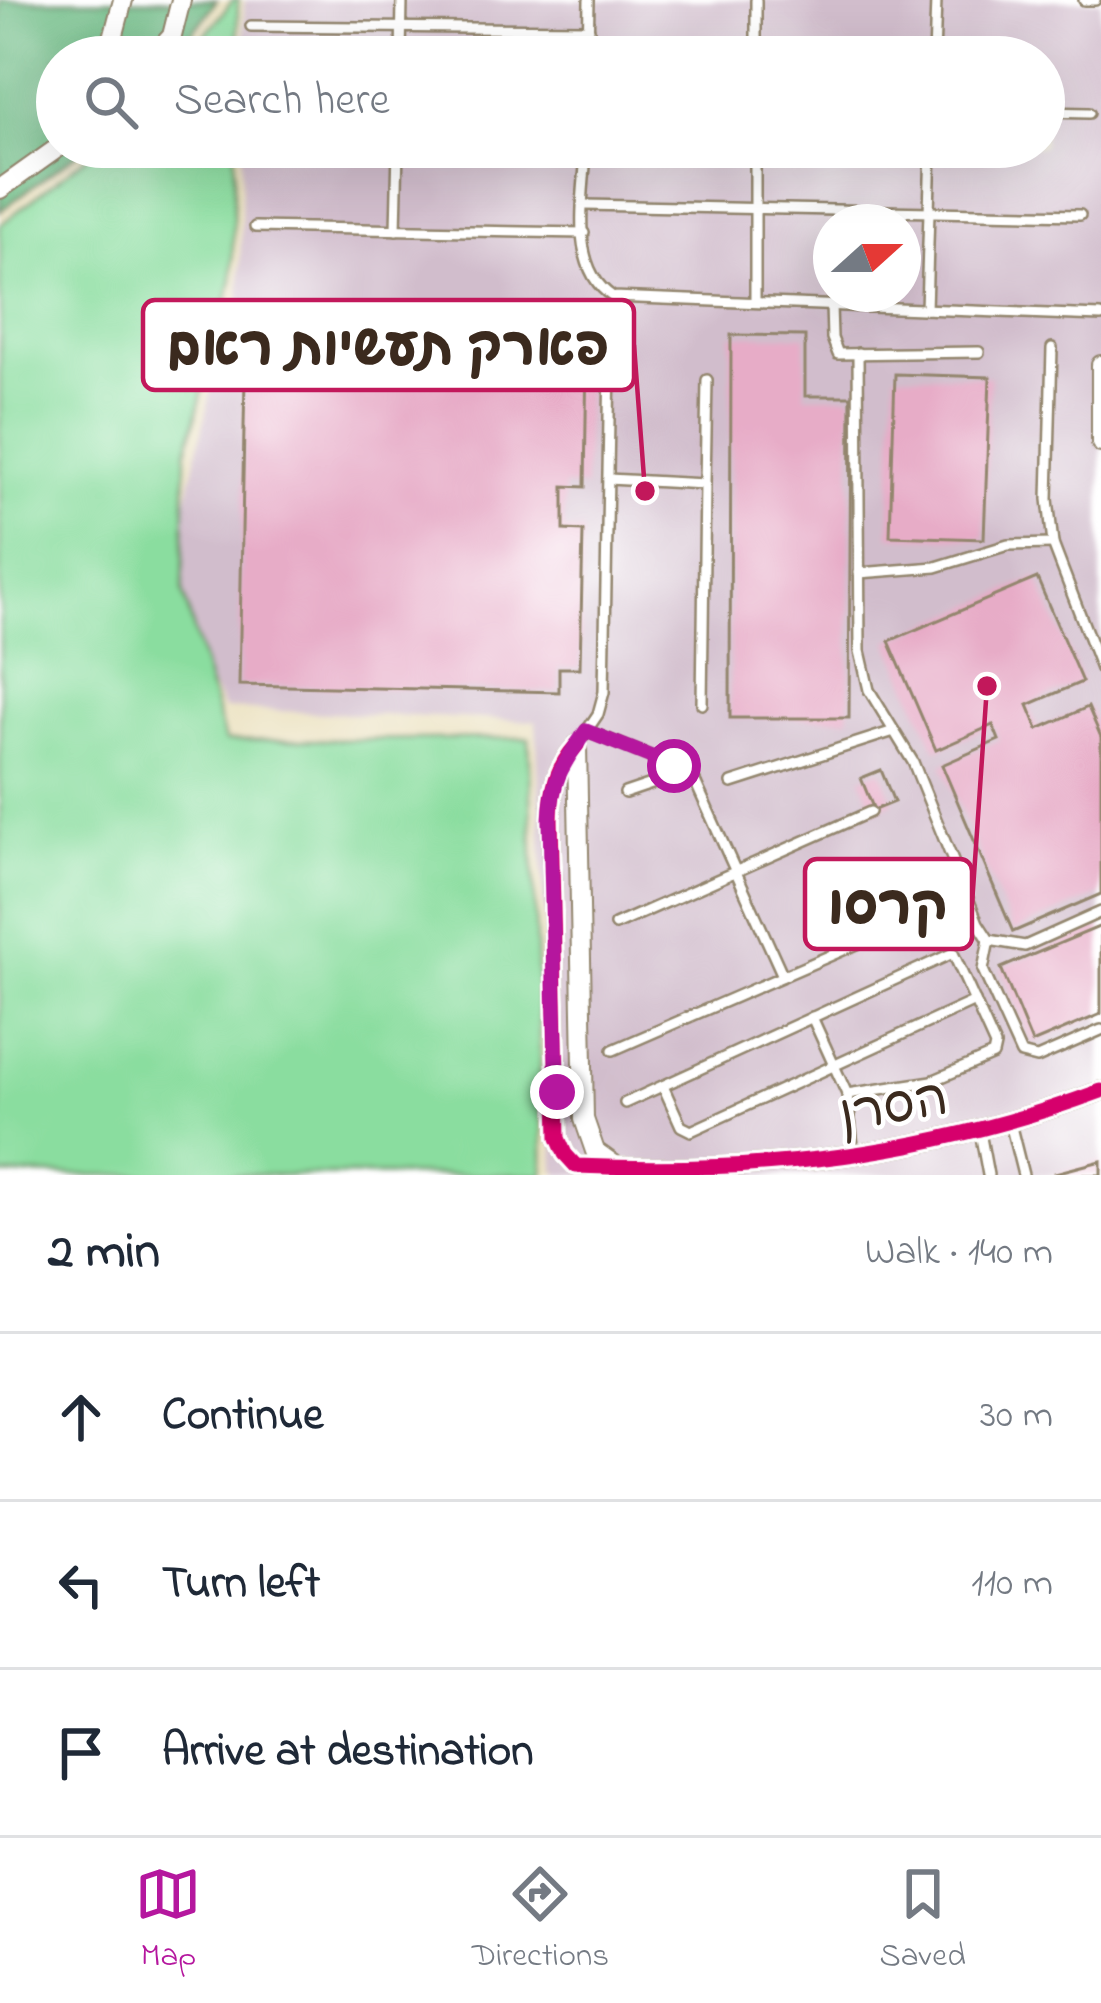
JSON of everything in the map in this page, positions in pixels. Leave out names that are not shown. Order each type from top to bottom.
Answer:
[{"type":"street","points":[[114,36],[123,0]]},
{"type":"street","points":[[172,36],[182,0]]},
{"type":"street","points":[[0,189],[36,163]]},
{"type":"street","points":[[1101,364],[1101,442]]},
{"type":"street","points":[[582,738],[584,1119],[596,1151],[620,1168]]},
{"type":"street","name":"הסרן","points":[[582,738],[564,759],[551,800],[558,1138],[576,1166],[718,1171],[854,1154],[980,1132],[1101,1091]]},
{"type":"lane","points":[[401,36],[402,0]]},
{"type":"lane","points":[[589,0],[589,36]]},
{"type":"lane","points":[[755,36],[756,0]]},
{"type":"lane","points":[[935,36],[936,0]]},
{"type":"lane","points":[[1084,0],[1095,0]]},
{"type":"lane","points":[[251,26],[589,29]]},
{"type":"lane","points":[[1065,112],[1089,113]]},
{"type":"lane","points":[[396,230],[397,168]]},
{"type":"lane","points":[[586,168],[588,272],[598,287],[614,297],[813,304]]},
{"type":"lane","points":[[754,302],[755,168]]},
{"type":"lane","points":[[926,309],[930,168]]},
{"type":"lane","points":[[585,205],[1080,215]]},
{"type":"lane","points":[[255,226],[584,233]]},
{"type":"lane","points":[[921,309],[1101,316]]},
{"type":"lane","points":[[831,312],[838,354],[979,352]]},
{"type":"lane","points":[[1052,348],[1048,499],[1053,544],[1101,669]]},
{"type":"lane","points":[[858,353],[860,651],[868,690],[913,762],[989,940],[983,970],[1021,1054],[1037,1058],[1101,1030]]},
{"type":"lane","points":[[610,364],[604,692],[598,714],[582,738],[694,778],[783,976]]},
{"type":"lane","points":[[702,704],[707,380]]},
{"type":"lane","points":[[608,479],[705,484]]},
{"type":"lane","points":[[859,573],[936,567],[1008,545],[1053,544]]},
{"type":"lane","points":[[732,783],[894,731]]},
{"type":"lane","points":[[625,793],[684,772]]},
{"type":"lane","points":[[614,925],[870,812]]},
{"type":"lane","points":[[613,1050],[933,911]]},
{"type":"lane","points":[[989,940],[1025,946],[1101,912]]},
{"type":"lane","points":[[625,1103],[952,953],[995,1046],[987,1060],[932,1081],[847,1094]]},
{"type":"lane","points":[[662,1086],[681,1126],[691,1131],[975,1001]]},
{"type":"lane","points":[[812,1017],[847,1094],[854,1154]]},
{"type":"lane","points":[[1010,1123],[1024,1175]]},
{"type":"lane","points":[[980,1132],[988,1175]]},
{"type":"shaded area","points":[[244,0],[1101,0],[1101,1175],[560,1175],[555,1170],[536,721],[223,709],[165,596],[212,386],[239,335],[242,168],[1065,168],[1065,36],[243,36]]},
{"type":"green space","points":[[0,0],[217,0],[190,36],[36,36],[36,168],[58,168],[0,211]]},
{"type":"green space","points":[[233,0],[238,0],[237,36],[205,36]]},
{"type":"green space","points":[[72,168],[235,168],[232,280],[186,454],[183,592],[225,741],[529,738],[544,1175],[0,1175],[0,225]]},
{"type":"building","points":[[246,325],[564,332],[563,353],[587,353],[585,487],[564,486],[564,530],[583,531],[580,668],[559,668],[559,692],[239,685]]},
{"type":"building","points":[[731,335],[805,336],[805,396],[851,396],[849,718],[730,718]]},
{"type":"building","points":[[895,374],[990,377],[984,539],[890,536]]},
{"type":"building","points":[[1037,578],[1082,682],[1028,705],[1038,729],[1088,707],[1101,737],[1101,894],[1013,932],[942,765],[999,740],[993,725],[936,750],[889,641]]},
{"type":"building","points":[[881,770],[894,802],[874,810],[861,778]]},
{"type":"building","points":[[1101,926],[1101,1014],[1032,1043],[1001,968]]},
{"type":"building","points":[[1101,1161],[1101,1175],[1055,1175],[1055,1173]]},
{"type":"cycle path","points":[[577,745],[556,780],[551,820],[558,1138],[576,1166],[712,1167],[843,1156],[971,1131],[1101,1091]]},
{"type":"place","name":"פארק תעשיות ראם","points":[[645,491]]},
{"type":"place","name":"קרסו","points":[[987,686]]},
{"type":"route","points":[[557,1092],[550,820],[554,782],[564,759],[586,731],[674,766]]}]
